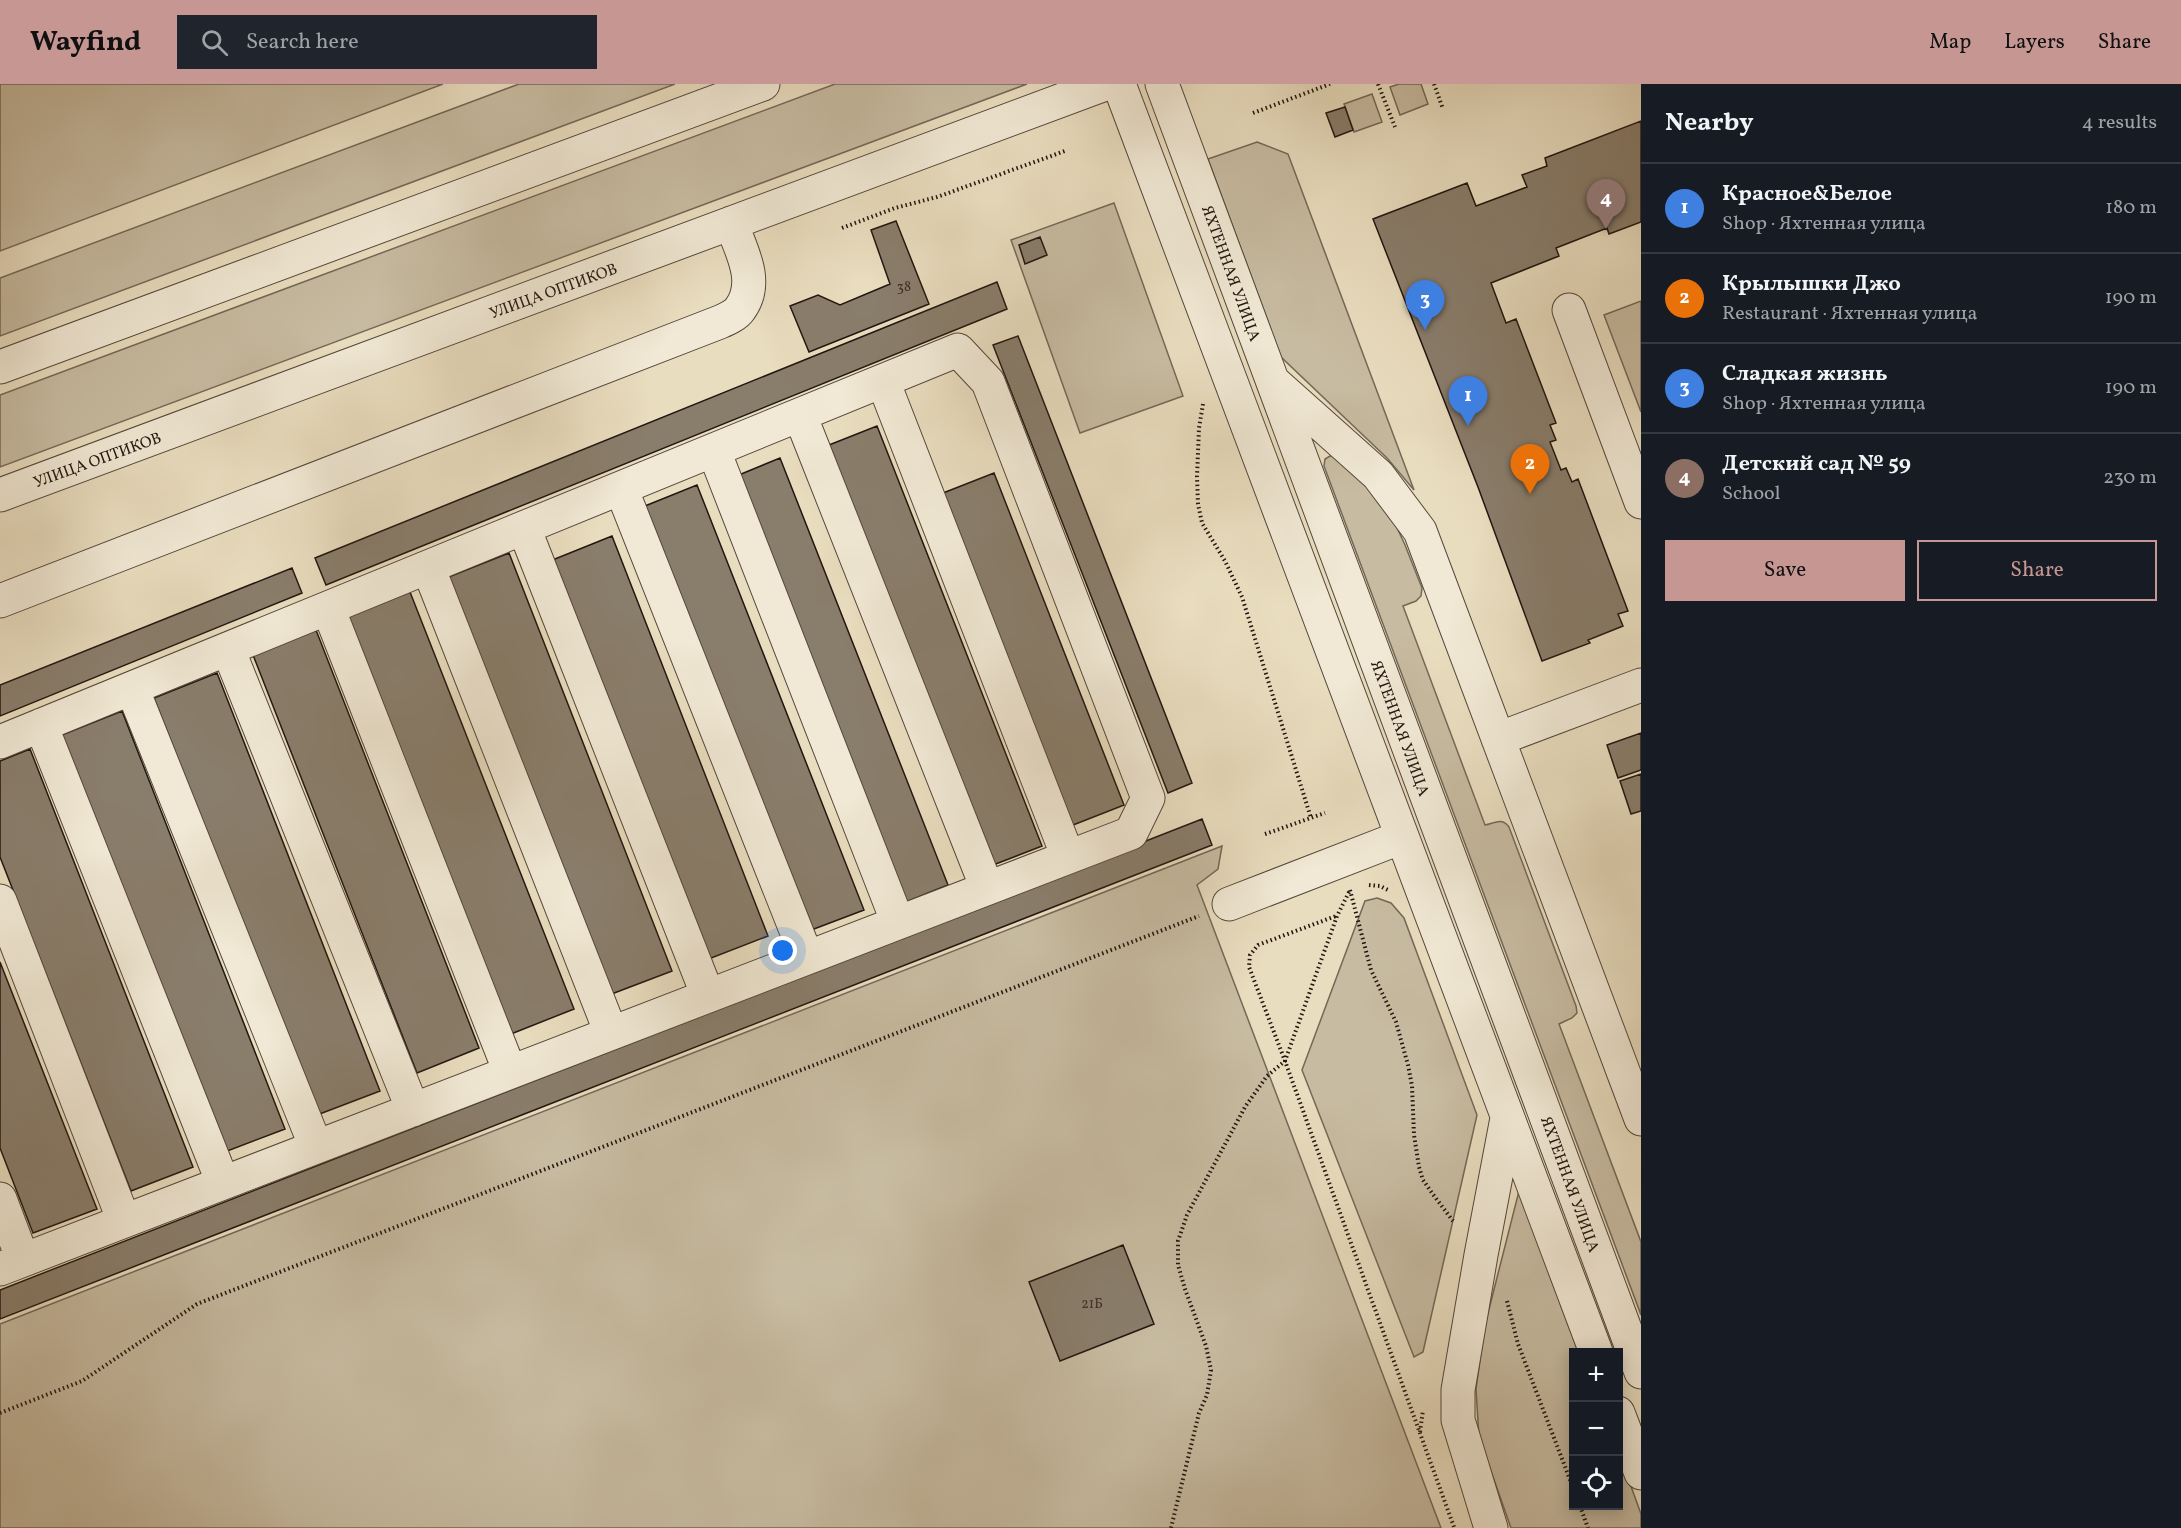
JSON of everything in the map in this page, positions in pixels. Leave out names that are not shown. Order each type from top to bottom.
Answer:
[{"type":"street","points":[[0,367],[763,84]]},
{"type":"street","name":"УЛИЦА ОПТИКОВ","points":[[0,495],[1105,84]]},
{"type":"street","points":[[1119,84],[1594,1348]]},
{"type":"street","name":"ЯХТЕННАЯ УЛИЦА","points":[[1162,84],[1641,1372]]},
{"type":"street","points":[[0,601],[720,322],[740,311],[748,294],[750,277],[731,223]]},
{"type":"street","points":[[1569,310],[1641,502]]},
{"type":"street","points":[[0,742],[958,350],[988,382],[1148,798],[1131,833],[12,1264],[0,1198]]},
{"type":"street","points":[[1271,380],[1378,475],[1420,531],[1498,739],[1629,1049],[1641,1119]]},
{"type":"street","points":[[883,381],[1068,857]]},
{"type":"street","points":[[800,415],[987,888]]},
{"type":"street","points":[[714,451],[898,923]]},
{"type":"street","points":[[621,488],[807,958]]},
{"type":"street","points":[[524,528],[708,996]]},
{"type":"street","points":[[428,567],[611,1033]]},
{"type":"street","points":[[328,608],[510,1072]]},
{"type":"street","points":[[228,649],[413,1110]]},
{"type":"street","points":[[1498,739],[1641,685]]},
{"type":"street","points":[[132,688],[316,1147]]},
{"type":"street","points":[[41,725],[223,1183]]},
{"type":"street","points":[[1229,904],[1402,837]]},
{"type":"street","points":[[0,901],[124,1221]]},
{"type":"street","points":[[1491,1528],[1458,1420],[1458,1390],[1508,1118]]},
{"type":"street","points":[[1623,1426],[1641,1473]]},
{"type":"path","points":[[1253,112],[1330,84]]},
{"type":"path","points":[[1378,84],[1395,128]]},
{"type":"path","points":[[1434,84],[1443,109]]},
{"type":"path","points":[[842,228],[1065,151]]},
{"type":"path","points":[[1204,396],[1199,428],[1197,477],[1198,504],[1202,523],[1225,561],[1242,597],[1311,818]]},
{"type":"path","points":[[1265,834],[1325,813]]},
{"type":"path","points":[[1367,885],[1380,886],[1392,892]]},
{"type":"path","points":[[1171,1528],[1199,1413],[1207,1395],[1211,1370],[1206,1346],[1178,1264],[1178,1241],[1186,1215],[1245,1107],[1267,1076],[1285,1061],[1336,916],[1350,890],[1359,887]]},
{"type":"path","points":[[1350,890],[1371,970],[1396,1022],[1404,1046],[1412,1086],[1413,1135],[1419,1167],[1432,1193],[1497,1276],[1506,1295],[1518,1344],[1569,1477]]},
{"type":"path","points":[[1336,916],[1258,945],[1250,955],[1249,967],[1454,1528]]},
{"type":"path","points":[[0,1413],[82,1381],[197,1304],[1178,924]]},
{"type":"path","points":[[1420,1432],[1425,1400]]},
{"type":"path","points":[[1581,1510],[1588,1528]]},
{"type":"shaded area","points":[[0,84],[443,84],[0,251]]},
{"type":"shaded area","points":[[519,84],[675,84],[0,336],[0,278]]},
{"type":"shaded area","points":[[835,84],[1027,84],[0,467],[0,395]]},
{"type":"shaded area","points":[[1399,84],[1421,84],[1428,104],[1400,115],[1390,87]]},
{"type":"shaded area","points":[[1372,94],[1382,122],[1354,132],[1344,104]]},
{"type":"shaded area","points":[[1257,142],[1288,154],[1414,490],[1387,458],[1281,357],[1208,159]]},
{"type":"shaded area","points":[[1114,203],[1183,396],[1080,433],[1011,240]]},
{"type":"shaded area","points":[[1641,301],[1641,412],[1604,315]]},
{"type":"shaded area","points":[[1337,456],[1378,498],[1393,519],[1405,545],[1422,588],[1421,596],[1416,601],[1403,606],[1485,825],[1501,821],[1509,827],[1576,1006],[1577,1013],[1559,1024],[1641,1242],[1641,1315],[1324,466],[1325,459]]},
{"type":"shaded area","points":[[1222,846],[1218,869],[1197,885],[1441,1528],[0,1528],[0,1324]]},
{"type":"shaded area","points":[[1377,898],[1391,903],[1404,918],[1477,1115],[1423,1352],[1414,1357],[1302,1070],[1365,901]]},
{"type":"shaded area","points":[[1520,1187],[1580,1348],[1569,1348],[1569,1510],[1623,1510],[1623,1464],[1641,1514],[1641,1528],[1511,1528],[1479,1437],[1476,1389],[1485,1325]]},
{"type":"building","points":[[1345,107],[1353,130],[1335,137],[1326,113]]},
{"type":"building","points":[[1641,121],[1641,222],[1609,234],[1607,228],[1556,248],[1559,256],[1491,283],[1506,323],[1516,319],[1556,423],[1550,425],[1556,440],[1550,442],[1561,470],[1566,468],[1572,482],[1578,479],[1628,611],[1618,614],[1623,626],[1588,640],[1590,643],[1542,661],[1478,487],[1373,219],[1467,183],[1476,206],[1527,187],[1522,175],[1547,166],[1545,158]]},
{"type":"building","points":[[896,221],[929,304],[809,352],[790,306],[818,295],[840,305],[890,284],[871,230]]},
{"type":"building","points":[[1040,237],[1047,255],[1025,264],[1019,245]]},
{"type":"building","points":[[997,282],[1007,309],[326,585],[315,558]]},
{"type":"building","points":[[1018,336],[1192,783],[1168,793],[993,345]]},
{"type":"building","points":[[877,426],[1042,846],[988,867],[824,447]]},
{"type":"building","points":[[780,458],[948,885],[901,904],[734,477]]},
{"type":"building","points":[[994,473],[1124,805],[1068,827],[938,495]]},
{"type":"building","points":[[697,485],[864,910],[806,932],[640,508]]},
{"type":"building","points":[[612,536],[768,936],[706,960],[550,561]]},
{"type":"building","points":[[509,553],[672,971],[609,995],[446,578]]},
{"type":"building","points":[[292,568],[302,593],[0,716],[0,685]]},
{"type":"building","points":[[410,592],[574,1009],[511,1034],[348,616]]},
{"type":"building","points":[[316,630],[479,1048],[417,1073],[253,655]]},
{"type":"building","points":[[217,673],[380,1091],[317,1115],[154,698]]},
{"type":"building","points":[[122,711],[285,1129],[222,1153],[59,736]]},
{"type":"building","points":[[1641,733],[1641,770],[1618,778],[1607,745]]},
{"type":"building","points":[[30,749],[193,1167],[131,1191],[0,857],[0,761]]},
{"type":"building","points":[[1641,774],[1641,811],[1631,814],[1620,781]]},
{"type":"building","points":[[1202,819],[1212,845],[0,1319],[0,1290]]},
{"type":"building","points":[[0,962],[97,1209],[33,1233],[0,1148]]},
{"type":"building","points":[[1123,1245],[1154,1324],[1060,1361],[1029,1282]]},
{"type":"place","name":"Детский сад № 59","points":[[1606,229]]},
{"type":"place","name":"Сладкая жизнь","points":[[1425,330]]},
{"type":"place","name":"Красное&Белое","points":[[1468,426]]},
{"type":"place","name":"Крылышки Джо","points":[[1530,494]]}]
